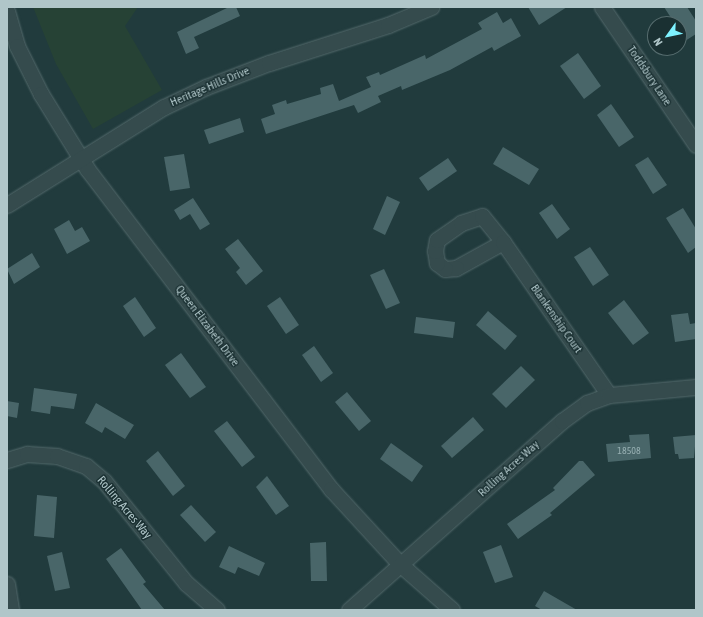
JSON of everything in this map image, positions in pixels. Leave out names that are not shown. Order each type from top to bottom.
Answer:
[{"type":"street","name":"Heritage Hills Drive","points":[[7,205],[164,108],[206,87],[269,63],[388,25],[431,7]]},
{"type":"street","name":"Toddsbury Lane","points":[[602,7],[696,145]]},
{"type":"street","name":"Queen Elizabeth Drive","points":[[7,11],[17,46],[41,94],[81,159],[331,489],[401,565],[452,610]]},
{"type":"street","name":"Blankenship Court","points":[[502,242],[609,395]]},
{"type":"street","name":"Rolling Acres Way","points":[[349,610],[562,421],[587,403],[609,395],[696,387]]},
{"type":"street","name":"Rolling Acres Way","points":[[7,460],[27,454],[57,456],[86,466],[104,481],[186,584],[217,610]]},
{"type":"street","points":[[7,584],[11,610]]},
{"type":"green space","points":[[33,7],[138,7],[125,26],[162,90],[93,129],[56,64]]},
{"type":"building","points":[[229,7],[236,7],[240,16],[194,37],[199,48],[186,54],[177,32]]},
{"type":"building","points":[[528,7],[567,7],[539,25]]},
{"type":"building","points":[[664,7],[687,7],[696,21],[696,34],[687,40],[687,16],[670,16]]},
{"type":"building","points":[[497,12],[503,23],[511,18],[521,36],[494,51],[492,47],[450,70],[402,90],[401,86],[378,96],[381,102],[358,113],[354,105],[266,134],[261,119],[275,114],[272,105],[286,100],[287,104],[321,94],[320,88],[333,84],[339,101],[371,87],[366,77],[379,72],[380,75],[425,55],[426,59],[482,29],[478,23]]},
{"type":"building","points":[[578,53],[601,86],[584,99],[560,66]]},
{"type":"building","points":[[611,104],[634,137],[619,147],[597,115]]},
{"type":"building","points":[[240,118],[244,132],[209,144],[204,130]]},
{"type":"building","points":[[503,147],[539,169],[529,185],[493,164]]},
{"type":"building","points":[[184,154],[190,188],[170,191],[164,157]]},
{"type":"building","points":[[648,157],[667,185],[653,194],[635,165]]},
{"type":"building","points":[[448,158],[457,171],[428,191],[419,178]]},
{"type":"building","points":[[387,196],[400,202],[385,235],[373,229]]},
{"type":"building","points":[[193,198],[210,224],[200,230],[190,214],[180,220],[174,210]]},
{"type":"building","points":[[552,204],[570,229],[557,239],[539,213]]},
{"type":"building","points":[[683,208],[696,229],[696,247],[688,253],[666,218]]},
{"type":"building","points":[[69,220],[75,231],[82,227],[90,241],[67,254],[54,229]]},
{"type":"building","points":[[238,239],[263,271],[246,285],[236,272],[240,268],[225,249]]},
{"type":"building","points":[[590,247],[609,275],[593,286],[574,257]]},
{"type":"building","points":[[32,253],[40,267],[14,284],[7,269]]},
{"type":"building","points":[[384,269],[400,303],[386,309],[370,275]]},
{"type":"building","points":[[135,297],[156,328],[144,337],[123,306]]},
{"type":"building","points":[[280,297],[299,325],[286,334],[267,306]]},
{"type":"building","points":[[624,300],[649,333],[633,345],[608,313]]},
{"type":"building","points":[[488,311],[517,336],[505,350],[476,325]]},
{"type":"building","points":[[688,313],[690,324],[696,323],[696,339],[675,342],[671,315]]},
{"type":"building","points":[[416,317],[455,322],[453,338],[414,333]]},
{"type":"building","points":[[314,346],[333,373],[321,382],[302,355]]},
{"type":"building","points":[[181,353],[206,387],[190,398],[165,365]]},
{"type":"building","points":[[521,366],[535,380],[506,408],[492,394]]},
{"type":"building","points":[[34,388],[77,394],[74,409],[51,406],[50,414],[31,411]]},
{"type":"building","points":[[347,392],[371,421],[359,431],[335,402]]},
{"type":"building","points":[[7,401],[19,403],[17,418],[7,416]]},
{"type":"building","points":[[96,403],[134,425],[125,439],[105,427],[102,433],[85,423]]},
{"type":"building","points":[[473,417],[484,430],[452,458],[441,446]]},
{"type":"building","points":[[227,421],[255,457],[242,467],[214,431]]},
{"type":"building","points":[[649,434],[651,458],[608,462],[606,444],[630,442],[629,435]]},
{"type":"building","points":[[696,435],[694,458],[679,459],[678,454],[675,454],[673,437]]},
{"type":"building","points":[[391,443],[423,466],[412,482],[380,459]]},
{"type":"building","points":[[158,451],[185,486],[173,496],[146,461]]},
{"type":"building","points":[[579,461],[583,461],[595,475],[550,513],[552,515],[518,539],[507,524],[555,490],[553,488]]},
{"type":"building","points":[[267,476],[289,506],[276,515],[256,487]]},
{"type":"building","points":[[37,495],[57,497],[54,538],[34,536]]},
{"type":"building","points":[[191,505],[216,532],[205,542],[180,515]]},
{"type":"building","points":[[326,542],[327,581],[311,581],[310,543]]},
{"type":"building","points":[[501,545],[513,577],[495,583],[483,552]]},
{"type":"building","points":[[229,546],[265,563],[259,576],[238,567],[235,574],[219,567]]},
{"type":"building","points":[[121,548],[146,582],[143,584],[165,610],[142,610],[106,559]]},
{"type":"building","points":[[62,552],[70,588],[55,591],[47,556]]},
{"type":"building","points":[[544,591],[577,610],[542,610],[535,606]]}]
